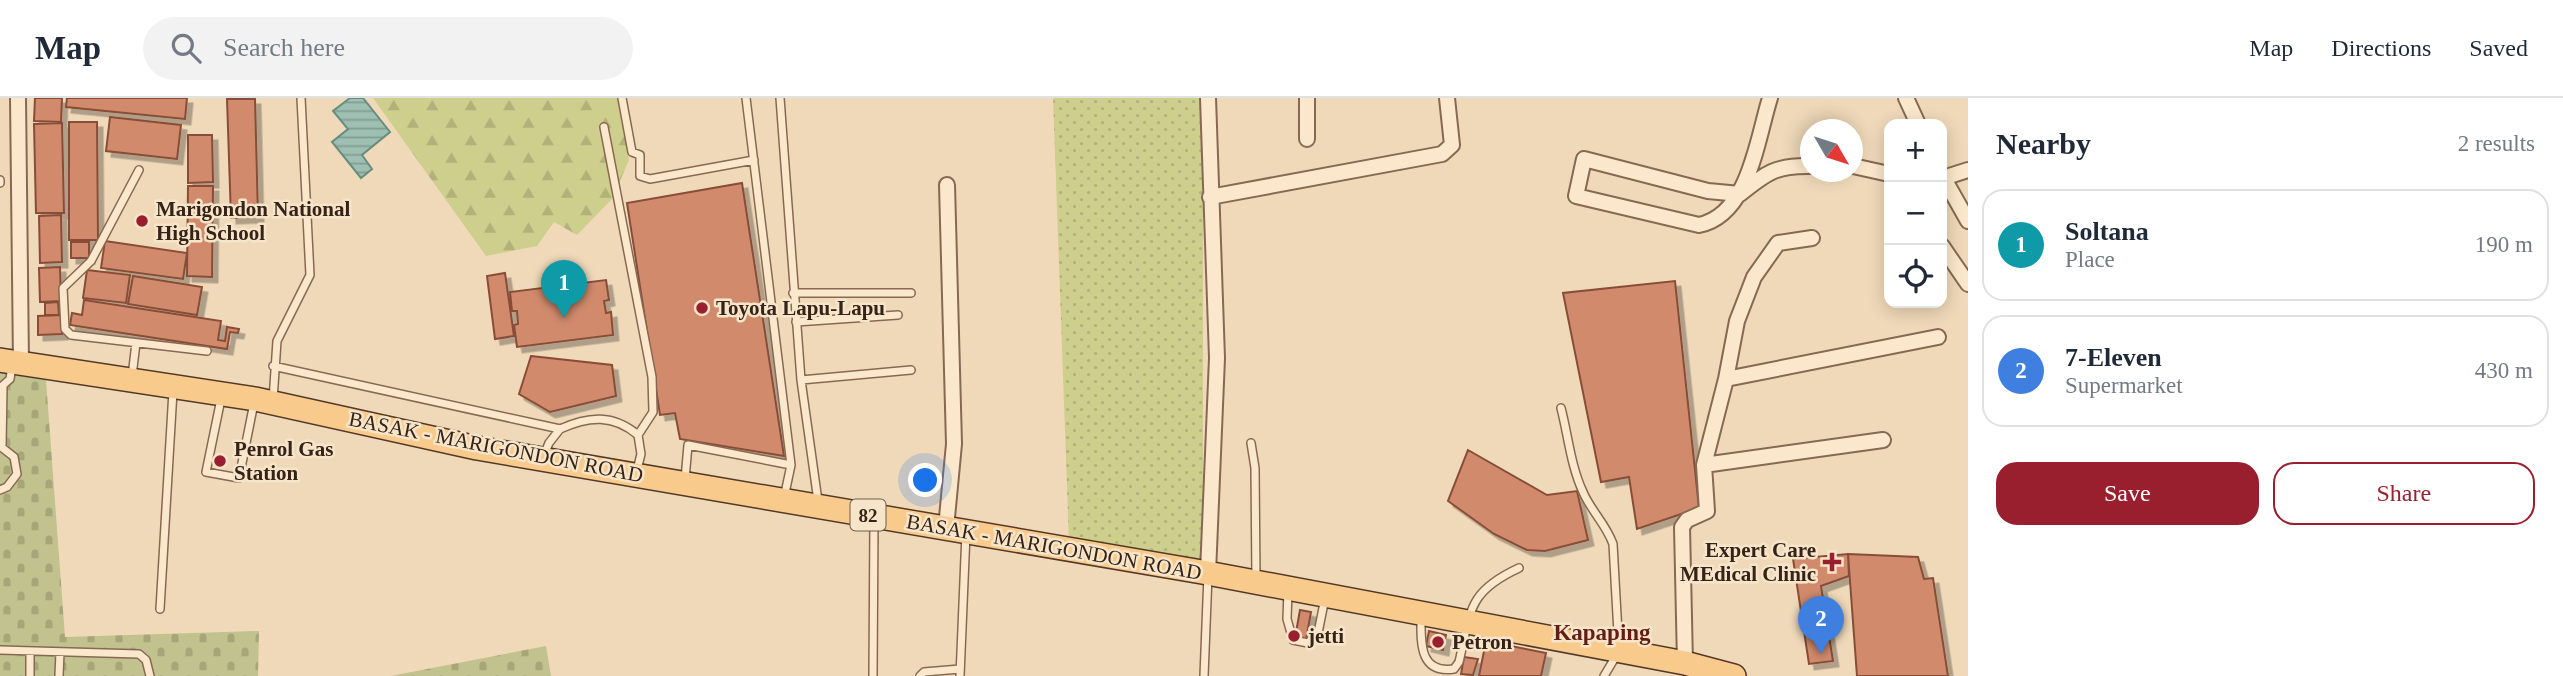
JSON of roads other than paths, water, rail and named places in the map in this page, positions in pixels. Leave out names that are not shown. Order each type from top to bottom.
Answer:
[{"type":"main road","name":"BASAK - MARIGONDON ROAD","points":[[11,362],[264,401],[477,448],[1325,594],[1685,663],[1734,676]]},
{"type":"street","points":[[11,362],[18,98]]},
{"type":"street","points":[[1208,98],[1209,197],[1217,279],[1217,358],[1208,573]]},
{"type":"street","points":[[1307,98],[1307,139]]},
{"type":"street","points":[[1209,197],[1448,151],[1452,145],[1447,98]]},
{"type":"street","points":[[1740,194],[1770,98]]},
{"type":"street","points":[[1906,98],[1916,119]]},
{"type":"street","points":[[1740,194],[1708,191],[1584,159],[1576,196],[1699,225],[1712,222],[1767,172],[1800,166]]},
{"type":"street","points":[[1863,168],[1884,173]]},
{"type":"street","points":[[1947,176],[1968,170]]},
{"type":"street","points":[[1945,182],[1968,220]]},
{"type":"street","points":[[947,185],[956,530]]},
{"type":"street","points":[[1685,663],[1682,527],[1687,520],[1707,511],[1704,465],[1726,380],[1737,321],[1754,276],[1779,243],[1812,238]]},
{"type":"street","points":[[1947,253],[1968,284]]},
{"type":"street","points":[[1726,380],[1937,337]]},
{"type":"street","points":[[1704,465],[1884,440]]},
{"type":"lane","points":[[222,394],[206,472],[239,478],[264,401],[277,341],[310,275],[301,98]]},
{"type":"lane","points":[[622,98],[632,152],[639,155],[640,176],[650,179],[754,160]]},
{"type":"lane","points":[[746,98],[791,464],[784,499]]},
{"type":"lane","points":[[780,98],[793,293],[819,506]]},
{"type":"lane","points":[[604,127],[652,377],[653,412],[638,435]]},
{"type":"lane","points":[[139,170],[91,261],[63,288],[63,322],[71,335],[207,351]]},
{"type":"lane","points":[[793,293],[912,293]]},
{"type":"lane","points":[[796,322],[898,316]]},
{"type":"lane","points":[[132,380],[136,343]]},
{"type":"lane","points":[[0,490],[7,488],[16,474],[14,457],[1,446],[1,387],[10,379],[11,362]]},
{"type":"lane","points":[[273,366],[560,429],[589,419],[610,419],[626,424],[638,435],[641,454],[636,474]]},
{"type":"lane","points":[[802,380],[911,370]]},
{"type":"lane","points":[[160,609],[173,387]]},
{"type":"lane","points":[[1561,408],[1581,488],[1589,506],[1608,530],[1613,544],[1619,651],[1605,676]]},
{"type":"lane","points":[[543,459],[549,443],[560,429]]},
{"type":"lane","points":[[1251,443],[1255,468],[1256,583]]},
{"type":"lane","points":[[684,483],[688,445],[791,464]]},
{"type":"lane","points":[[873,676],[874,516]]},
{"type":"lane","points":[[920,676],[925,672],[960,673],[956,530]]},
{"type":"lane","points":[[1421,612],[1422,652],[1426,662],[1447,670],[1454,669],[1459,662],[1477,595],[1491,581],[1519,568]]},
{"type":"lane","points":[[1204,676],[1208,573]]},
{"type":"lane","points":[[1288,588],[1288,628],[1293,640],[1307,643],[1318,633],[1325,594]]},
{"type":"lane","points":[[0,650],[139,654],[146,660],[150,676]]},
{"type":"lane","points":[[30,651],[30,676]]},
{"type":"lane","points":[[59,676],[60,652]]},
{"type":"place","name":"Marigondon National High School","points":[[142,221]]},
{"type":"place","name":"Toyota Lapu-Lapu","points":[[702,308]]},
{"type":"place","name":"Soltana","points":[[564,318]]},
{"type":"place","name":"Penrol Gas Station","points":[[220,461]]},
{"type":"place","name":"Expert Care MEdical Clinic","points":[[1832,562]]},
{"type":"place","name":"jetti","points":[[1294,636]]},
{"type":"place","name":"Petron","points":[[1438,642]]},
{"type":"place","name":"7-Eleven","points":[[1821,654]]},
{"type":"district","name":"Kapaping","points":[[1602,632]]}]
